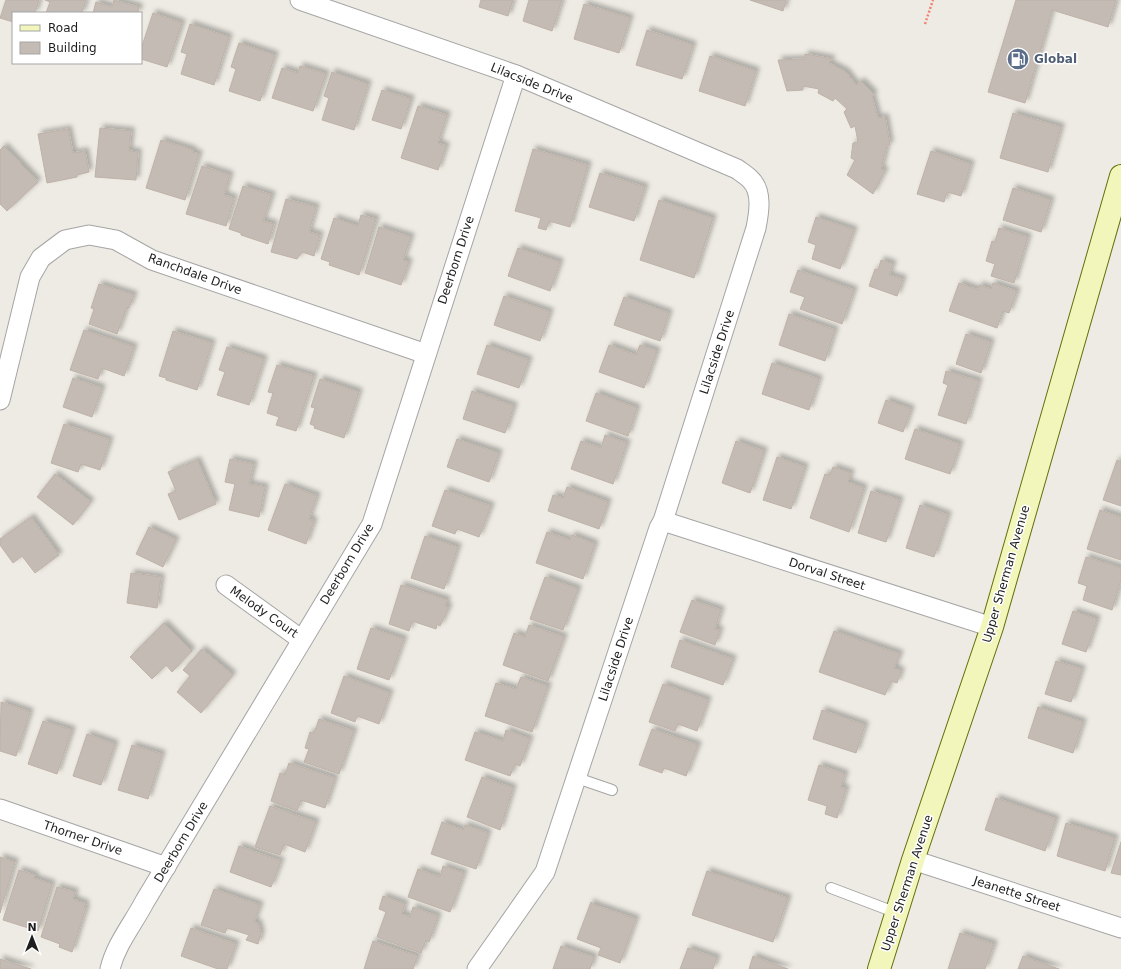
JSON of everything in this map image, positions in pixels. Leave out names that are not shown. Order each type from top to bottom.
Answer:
[{"type":"main road","name":"Upper Sherman Avenue","points":[[879,969],[913,860],[992,627],[1121,176]]},
{"type":"street","name":"Lilacside Drive","points":[[300,0],[516,75],[737,169],[752,180],[758,195],[759,211],[756,228],[663,522],[545,872],[477,969]]},
{"type":"street","name":"Deerborn Drive","points":[[110,969],[113,955],[120,945],[124,935],[372,524],[516,75]]},
{"type":"street","name":"Ranchdale Drive","points":[[0,400],[30,277],[41,258],[65,240],[89,235],[116,240],[152,260],[426,354]]},
{"type":"street","name":"Dorval Street","points":[[663,522],[992,627]]},
{"type":"street","name":"Melody Court","points":[[226,585],[302,640]]},
{"type":"street","name":"Thorner Drive","points":[[0,809],[166,867]]},
{"type":"street","name":"Jeanette Street","points":[[913,860],[1121,928]]},
{"type":"lane","points":[[577,778],[612,790]]},
{"type":"lane","points":[[831,888],[897,913]]},
{"type":"path","points":[[925,24],[933,0]]},
{"type":"building","points":[[6,0],[39,0],[35,12],[12,12],[12,22],[0,18]]},
{"type":"building","points":[[45,0],[86,0],[82,12],[46,12],[50,2]]},
{"type":"building","points":[[114,0],[139,7],[138,12],[93,12],[96,2],[112,7]]},
{"type":"building","points":[[481,0],[513,0],[508,16],[479,7]]},
{"type":"building","points":[[529,0],[562,0],[552,31],[523,21]]},
{"type":"building","points":[[750,0],[786,0],[783,11]]},
{"type":"building","name":"Global","points":[[1016,0],[1116,0],[1108,27],[1052,10],[1025,103],[988,92]]},
{"type":"building","points":[[584,4],[630,18],[619,53],[574,39]]},
{"type":"building","points":[[153,13],[182,23],[167,67],[142,59],[142,46]]},
{"type":"building","points":[[190,24],[229,37],[214,85],[181,74],[187,54],[181,52]]},
{"type":"building","points":[[647,30],[693,45],[682,79],[636,65]]},
{"type":"building","points":[[239,43],[275,55],[260,101],[229,91],[236,69],[231,67]]},
{"type":"building","points":[[805,54],[832,59],[829,63],[846,72],[856,85],[861,81],[874,94],[872,97],[878,118],[885,117],[890,145],[887,145],[881,169],[885,171],[873,194],[847,175],[855,160],[851,158],[853,143],[858,142],[855,126],[851,128],[844,112],[847,109],[835,98],[833,101],[818,93],[819,89],[803,86],[803,90],[787,91],[778,60],[805,59]]},
{"type":"building","points":[[710,56],[756,71],[745,106],[699,91]]},
{"type":"building","points":[[300,66],[326,74],[313,111],[272,98],[282,68],[298,73]]},
{"type":"building","points":[[332,72],[368,84],[354,130],[322,120],[329,98],[324,96]]},
{"type":"building","points":[[382,90],[411,99],[401,129],[372,120]]},
{"type":"building","points":[[418,106],[447,115],[438,143],[446,146],[438,170],[401,158]]},
{"type":"building","points":[[1013,113],[1061,127],[1048,172],[1000,158]]},
{"type":"building","points":[[100,128],[131,131],[129,151],[138,152],[136,180],[95,177]]},
{"type":"building","points":[[68,129],[73,153],[85,151],[89,172],[77,175],[77,177],[47,183],[38,134]]},
{"type":"building","points":[[161,140],[193,150],[192,152],[199,154],[185,200],[146,188]]},
{"type":"building","points":[[4,146],[38,182],[7,211],[0,204],[0,150]]},
{"type":"building","points":[[533,149],[588,165],[570,227],[549,221],[546,230],[538,228],[541,218],[515,211]]},
{"type":"building","points":[[931,151],[971,164],[961,196],[947,192],[944,202],[917,194]]},
{"type":"building","points":[[202,166],[230,175],[224,195],[234,198],[226,226],[186,214]]},
{"type":"building","points":[[600,173],[645,187],[634,221],[589,207]]},
{"type":"building","points":[[243,186],[272,195],[263,221],[274,224],[268,244],[241,235],[241,233],[229,229]]},
{"type":"building","points":[[1013,188],[1051,200],[1041,232],[1003,220]]},
{"type":"building","points":[[286,199],[316,207],[309,232],[320,235],[314,256],[302,252],[297,259],[271,252]]},
{"type":"building","points":[[659,200],[713,218],[694,278],[640,260]]},
{"type":"building","points":[[361,215],[376,219],[359,275],[329,265],[330,262],[321,259],[334,218],[358,226]]},
{"type":"building","points":[[816,217],[854,230],[840,269],[812,259],[816,245],[808,242]]},
{"type":"building","points":[[379,227],[411,237],[403,260],[409,262],[401,285],[365,273]]},
{"type":"building","points":[[999,228],[1028,237],[1014,283],[991,276],[995,264],[986,261],[992,241],[995,242]]},
{"type":"building","points":[[518,248],[560,262],[550,291],[508,276]]},
{"type":"building","points":[[881,260],[893,264],[889,275],[903,279],[897,296],[869,286],[875,269],[878,270]]},
{"type":"building","points":[[798,270],[854,290],[842,324],[800,309],[805,297],[790,292]]},
{"type":"building","points":[[959,283],[978,290],[979,285],[991,289],[993,283],[1017,291],[1009,313],[1003,311],[997,328],[949,311]]},
{"type":"building","points":[[99,284],[134,295],[129,308],[127,307],[117,334],[89,324],[94,309],[91,308]]},
{"type":"building","points":[[504,296],[550,312],[540,341],[494,325]]},
{"type":"building","points":[[624,297],[669,313],[660,341],[614,325]]},
{"type":"building","points":[[789,314],[835,330],[825,361],[779,345]]},
{"type":"building","points":[[84,330],[134,347],[124,376],[102,368],[98,379],[70,370]]},
{"type":"building","points":[[173,331],[212,343],[197,390],[166,380],[166,378],[159,376]]},
{"type":"building","points":[[966,334],[991,342],[981,373],[956,364]]},
{"type":"building","points":[[487,345],[529,360],[519,388],[477,374]]},
{"type":"building","points":[[609,345],[636,355],[640,345],[657,351],[644,388],[599,372]]},
{"type":"building","points":[[227,347],[264,359],[249,405],[217,395],[225,372],[219,370]]},
{"type":"building","points":[[772,363],[819,379],[809,410],[762,394]]},
{"type":"building","points":[[277,365],[314,376],[296,431],[276,425],[279,417],[267,413],[273,393],[268,392]]},
{"type":"building","points":[[946,371],[979,381],[966,424],[938,415],[948,385],[943,383]]},
{"type":"building","points":[[73,378],[102,388],[92,417],[63,407]]},
{"type":"building","points":[[320,379],[359,392],[344,438],[314,428],[315,426],[310,424],[315,408],[311,407]]},
{"type":"building","points":[[472,391],[514,406],[505,433],[463,419]]},
{"type":"building","points":[[596,393],[637,408],[628,436],[586,421]]},
{"type":"building","points":[[886,400],[911,409],[903,432],[878,423]]},
{"type":"building","points":[[64,424],[110,440],[100,470],[81,464],[78,472],[51,463]]},
{"type":"building","points":[[915,429],[960,444],[950,474],[905,459]]},
{"type":"building","points":[[605,435],[627,443],[613,484],[571,469],[581,441],[601,448]]},
{"type":"building","points":[[457,439],[499,453],[489,482],[447,467]]},
{"type":"building","points":[[736,441],[764,451],[750,493],[722,483]]},
{"type":"building","points":[[777,457],[805,467],[791,509],[763,500]]},
{"type":"building","points":[[230,459],[254,464],[249,484],[265,487],[259,517],[229,510],[235,484],[225,482]]},
{"type":"building","points":[[197,460],[216,504],[179,520],[168,494],[176,491],[168,472]]},
{"type":"building","points":[[1117,460],[1121,462],[1121,506],[1103,500]]},
{"type":"building","points":[[833,467],[851,473],[848,482],[864,488],[849,532],[810,518],[825,474],[830,475]]},
{"type":"building","points":[[55,474],[91,502],[73,525],[37,497]]},
{"type":"building","points":[[285,484],[317,496],[309,519],[314,521],[306,544],[268,530]]},
{"type":"building","points":[[567,487],[608,502],[599,529],[548,511],[553,495],[563,498]]},
{"type":"building","points":[[445,490],[491,506],[479,537],[457,529],[455,534],[432,526]]},
{"type":"building","points":[[871,491],[900,500],[886,542],[858,533]]},
{"type":"building","points":[[920,505],[948,515],[934,557],[906,548]]},
{"type":"building","points":[[1100,510],[1121,517],[1121,560],[1087,549]]},
{"type":"building","points":[[31,517],[59,555],[35,573],[22,556],[13,563],[0,545],[0,539]]},
{"type":"building","points":[[149,527],[176,540],[163,567],[136,554]]},
{"type":"building","points":[[547,532],[570,540],[572,535],[595,544],[583,579],[536,563]]},
{"type":"building","points":[[425,536],[458,547],[444,589],[411,578]]},
{"type":"building","points":[[1086,557],[1121,568],[1121,580],[1112,610],[1083,600],[1087,586],[1078,583]]},
{"type":"building","points":[[131,573],[161,577],[157,608],[127,603]]},
{"type":"building","points":[[545,577],[578,589],[563,630],[530,619]]},
{"type":"building","points":[[401,585],[447,600],[445,606],[449,607],[440,626],[437,624],[436,629],[412,621],[409,631],[389,624]]},
{"type":"building","points":[[692,600],[721,610],[715,629],[720,630],[715,645],[680,632]]},
{"type":"building","points":[[1073,611],[1097,619],[1086,652],[1062,644]]},
{"type":"building","points":[[164,623],[192,651],[172,672],[166,665],[152,679],[130,657]]},
{"type":"building","points":[[529,625],[564,637],[548,681],[503,665],[514,633],[525,637]]},
{"type":"building","points":[[371,628],[404,639],[389,680],[357,669]]},
{"type":"building","points":[[834,631],[900,654],[894,668],[901,671],[897,683],[891,681],[885,695],[819,672]]},
{"type":"building","points":[[680,640],[733,659],[723,685],[671,667]]},
{"type":"building","points":[[202,649],[233,675],[201,713],[177,692],[190,676],[183,670]]},
{"type":"building","points":[[1056,661],[1082,669],[1071,702],[1045,694]]},
{"type":"building","points":[[344,676],[390,693],[379,724],[357,716],[355,722],[331,713]]},
{"type":"building","points":[[521,677],[548,686],[532,732],[485,716],[496,683],[516,689]]},
{"type":"building","points":[[663,684],[708,700],[697,731],[678,724],[675,731],[649,722]]},
{"type":"building","points":[[1,702],[30,712],[16,756],[0,751]]},
{"type":"building","points":[[1038,707],[1083,722],[1073,753],[1028,738]]},
{"type":"building","points":[[822,710],[865,725],[856,753],[813,739]]},
{"type":"building","points":[[319,719],[354,731],[339,774],[304,762],[309,749],[305,748],[310,732],[314,733]]},
{"type":"building","points":[[43,721],[72,730],[57,774],[28,764]]},
{"type":"building","points":[[652,729],[698,745],[686,776],[664,768],[662,773],[639,765]]},
{"type":"building","points":[[506,730],[530,739],[520,766],[515,764],[510,776],[465,760],[475,732],[503,741]]},
{"type":"building","points":[[87,734],[115,744],[101,785],[73,776]]},
{"type":"building","points":[[132,745],[162,754],[148,799],[118,790]]},
{"type":"building","points":[[289,763],[335,778],[325,808],[301,800],[297,811],[271,801],[280,773],[285,775]]},
{"type":"building","points":[[819,765],[845,774],[841,787],[846,789],[837,818],[825,814],[827,806],[808,800]]},
{"type":"building","points":[[482,777],[513,788],[500,830],[467,817]]},
{"type":"building","points":[[996,798],[1056,819],[1045,851],[985,830]]},
{"type":"building","points":[[270,806],[316,822],[305,852],[284,844],[280,855],[255,847]]},
{"type":"building","points":[[442,822],[463,830],[465,825],[488,833],[476,869],[431,854]]},
{"type":"building","points":[[1066,823],[1115,838],[1105,871],[1057,856]]},
{"type":"building","points":[[1121,842],[1121,875],[1111,873]]},
{"type":"building","points":[[239,846],[281,861],[271,887],[230,872]]},
{"type":"building","points":[[0,857],[15,862],[0,913]]},
{"type":"building","points":[[443,866],[464,873],[450,912],[408,897],[418,869],[440,877]]},
{"type":"building","points":[[19,870],[35,875],[34,878],[52,884],[38,931],[3,920]]},
{"type":"building","points":[[707,871],[788,898],[773,942],[692,915]]},
{"type":"building","points":[[57,887],[75,892],[73,899],[86,904],[72,952],[59,947],[60,944],[41,937]]},
{"type":"building","points":[[214,889],[260,905],[254,922],[258,923],[261,934],[258,944],[246,940],[249,935],[227,928],[225,933],[201,925]]},
{"type":"building","points":[[383,896],[405,904],[402,914],[410,917],[413,907],[438,916],[429,942],[426,940],[421,953],[377,937],[386,912],[379,909]]},
{"type":"building","points":[[591,902],[595,905],[636,919],[620,963],[598,955],[601,948],[577,939]]},
{"type":"building","points":[[191,928],[236,944],[227,969],[218,969],[181,956]]},
{"type":"building","points":[[960,933],[994,944],[985,969],[948,969]]},
{"type":"building","points":[[373,941],[418,956],[413,969],[364,969]]},
{"type":"building","points":[[561,946],[594,957],[590,969],[553,969]]},
{"type":"building","points":[[688,948],[717,958],[713,969],[680,969]]},
{"type":"building","points":[[753,956],[761,959],[788,969],[749,969]]},
{"type":"building","points":[[1023,956],[1059,969],[1018,969]]},
{"type":"building","points":[[0,959],[31,969],[0,969]]},
{"type":"place","name":"Global","points":[[1018,59]]}]
